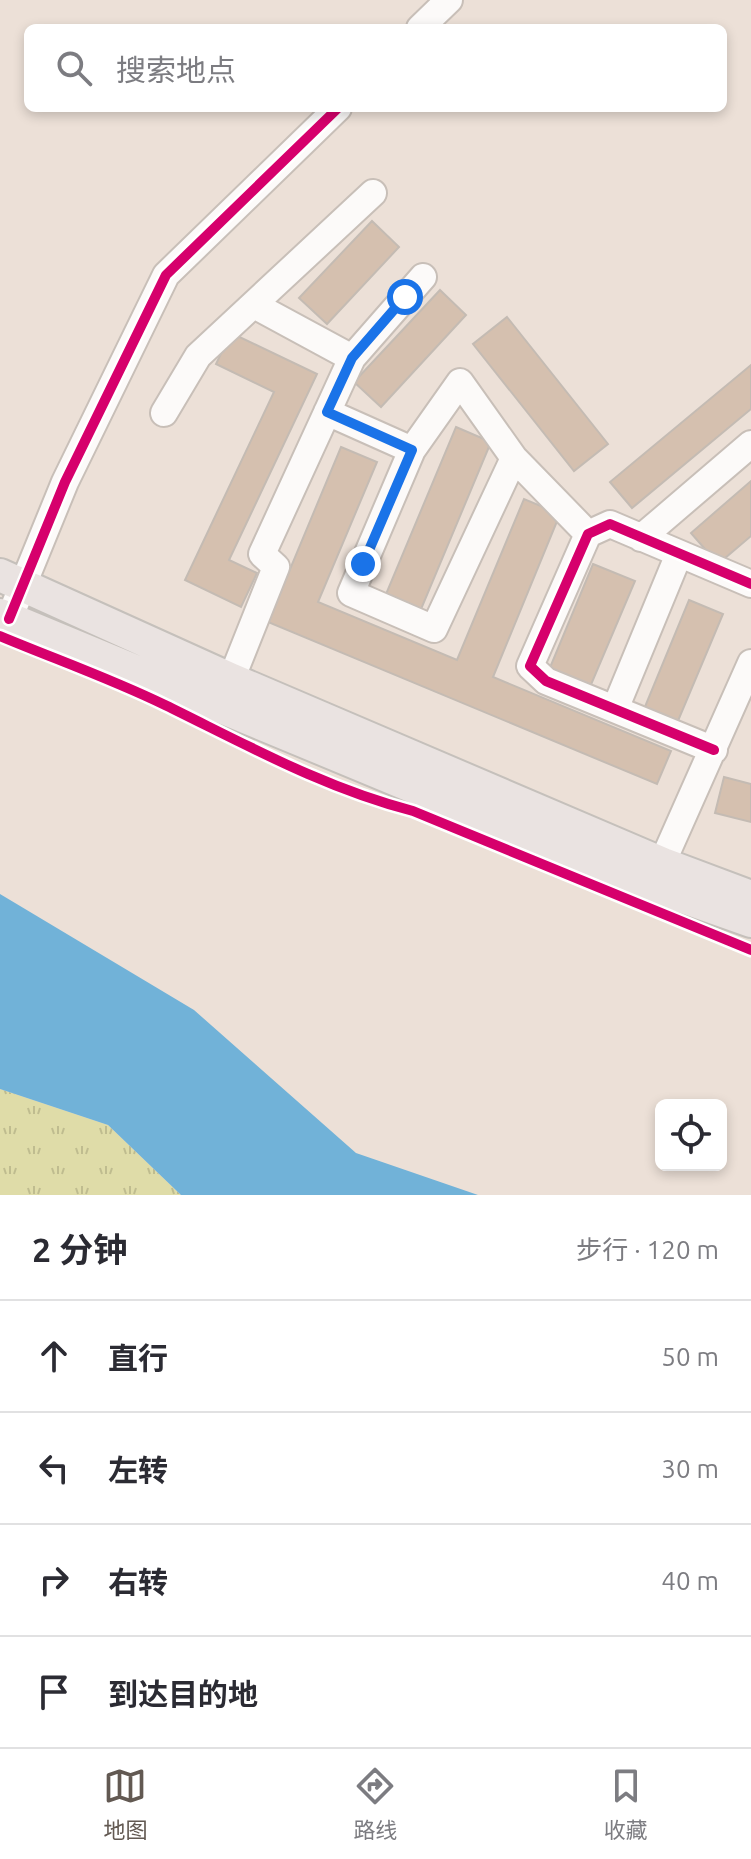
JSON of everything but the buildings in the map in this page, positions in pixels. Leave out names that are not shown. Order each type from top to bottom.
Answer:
[{"type":"main road","points":[[11,579],[226,692]]},
{"type":"main road","points":[[5,617],[226,692],[657,875],[751,921]]},
{"type":"main road","points":[[657,875],[751,897]]},
{"type":"street","points":[[424,24],[449,0]]},
{"type":"street","points":[[5,617],[11,579],[65,482],[166,275],[334,112]]},
{"type":"street","points":[[164,413],[198,356],[373,193]]},
{"type":"street","points":[[226,692],[276,567],[262,554],[352,358],[423,277]]},
{"type":"street","points":[[254,305],[352,358]]},
{"type":"street","points":[[514,458],[434,629],[351,593],[412,450],[460,382],[514,458],[588,534]]},
{"type":"street","points":[[327,412],[412,450]]},
{"type":"street","points":[[641,538],[751,444]]},
{"type":"street","points":[[714,750],[546,681],[530,666],[588,534],[610,524],[749,580]]},
{"type":"street","points":[[615,709],[679,554]]},
{"type":"street","points":[[657,875],[751,663]]},
{"type":"green space","points":[[0,1089],[108,1125],[181,1195],[0,1195]]},
{"type":"water","points":[[0,894],[194,1010],[356,1153],[478,1195],[181,1195],[108,1125],[0,1089]]},
{"type":"cycle path","points":[[9,619],[65,482],[166,275],[334,112]]},
{"type":"cycle path","points":[[714,750],[546,681],[530,666],[588,534],[610,524],[751,584]]},
{"type":"cycle path","points":[[0,636],[145,696],[317,778],[413,811],[751,950]]},
{"type":"route","points":[[363,564],[412,450],[327,412],[352,358],[405,297]]}]
